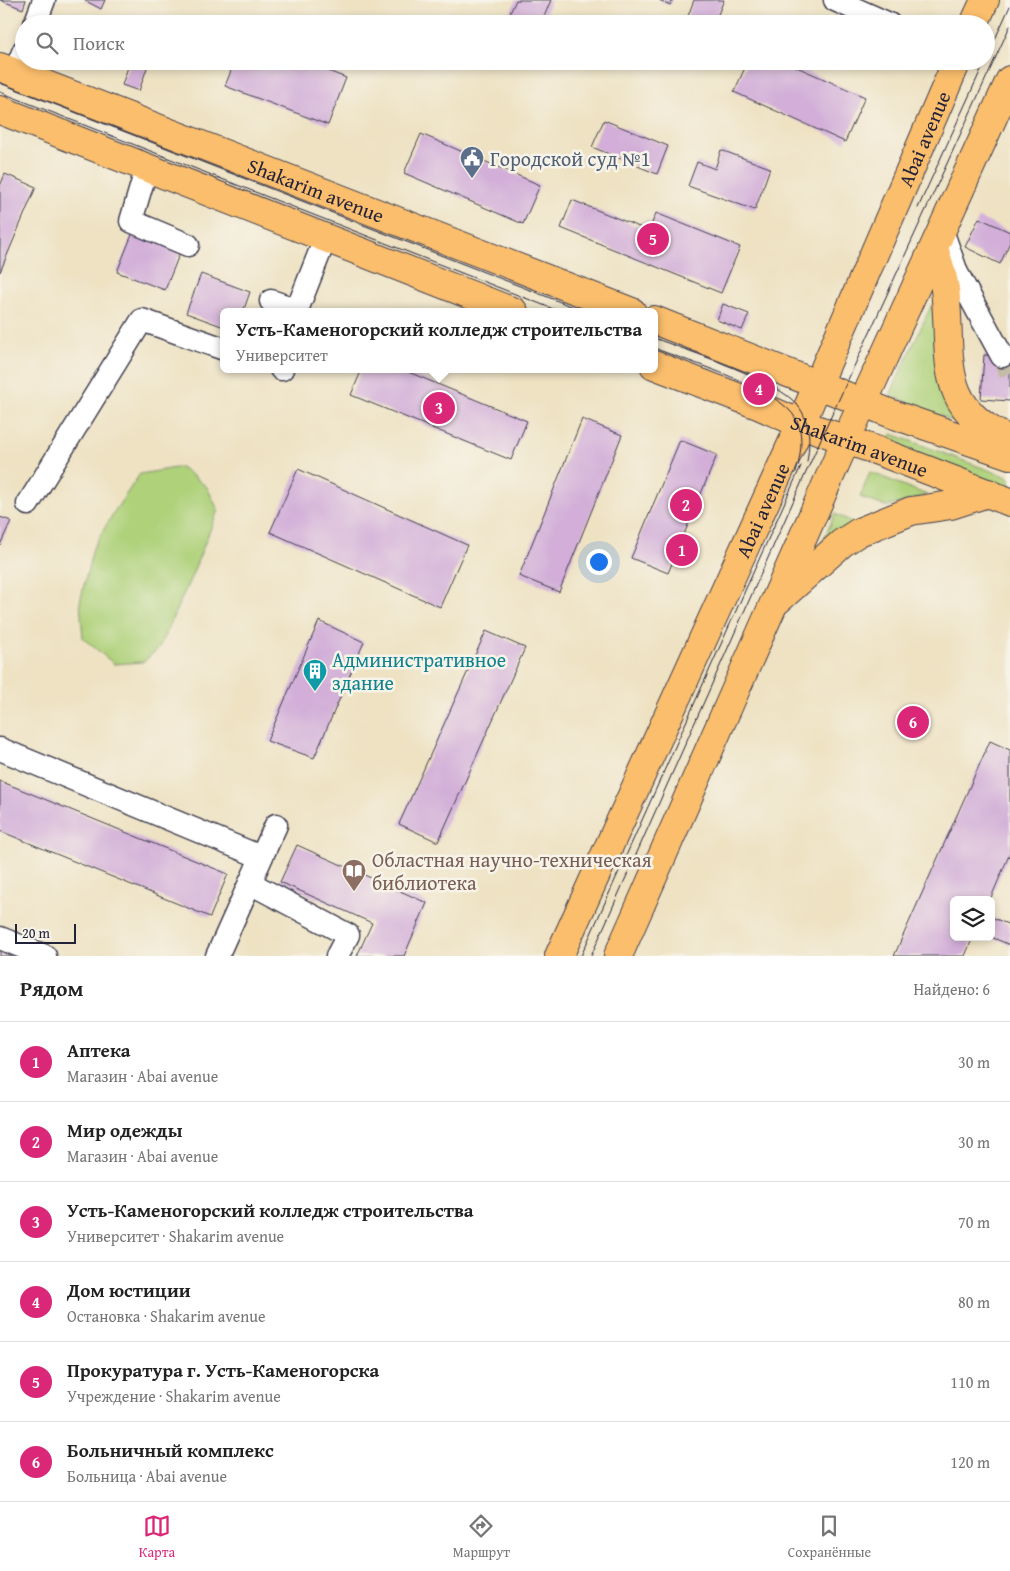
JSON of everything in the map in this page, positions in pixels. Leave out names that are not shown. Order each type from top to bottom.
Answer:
[{"type":"main road","points":[[978,15],[985,0]]},
{"type":"main road","points":[[13,63],[0,111],[504,308]]},
{"type":"main road","name":"Shakarim avenue","points":[[30,70],[622,308]]},
{"type":"main road","name":"Abai avenue","points":[[559,956],[801,424],[953,70]]},
{"type":"main road","points":[[618,956],[863,402],[1008,88]]},
{"type":"main road","points":[[938,239],[945,287],[949,363],[959,398],[970,414],[985,427],[1010,440]]},
{"type":"main road","name":"Shakarim avenue","points":[[658,322],[892,414],[1010,455]]},
{"type":"main road","name":"Shakarim avenue","points":[[658,367],[758,405],[801,424],[999,498]]},
{"type":"main road","points":[[774,604],[842,543],[859,532],[911,511],[999,498]]},
{"type":"street","points":[[38,15],[44,0]]},
{"type":"street","points":[[835,0],[869,15]]},
{"type":"street","points":[[147,167],[131,221],[188,244]]},
{"type":"street","points":[[297,308],[325,239]]},
{"type":"street","points":[[938,239],[1002,356]]},
{"type":"street","points":[[270,301],[288,308]]},
{"type":"street","points":[[28,504],[142,320],[220,348]]},
{"type":"street","points":[[0,749],[261,857]]},
{"type":"street","points":[[217,956],[276,825]]},
{"type":"street","points":[[250,883],[348,935],[337,956]]},
{"type":"street","points":[[0,938],[45,956]]},
{"type":"green space","points":[[932,304],[937,316],[975,430],[890,395]]},
{"type":"green space","points":[[892,434],[1010,478],[1010,490],[888,446]]},
{"type":"green space","points":[[181,467],[207,487],[218,510],[192,575],[159,648],[143,662],[114,664],[83,638],[80,602],[93,548],[114,512],[140,474]]},
{"type":"green space","points":[[870,472],[927,495],[887,507],[860,497]]},
{"type":"green space","points":[[835,514],[859,525],[821,545]]},
{"type":"building","points":[[0,0],[26,0],[23,9]]},
{"type":"building","points":[[84,0],[105,0],[101,9]]},
{"type":"building","points":[[516,0],[551,0],[545,15],[509,15]]},
{"type":"building","points":[[659,0],[673,0],[670,5]]},
{"type":"building","points":[[694,0],[724,0],[718,15],[688,15]]},
{"type":"building","points":[[127,70],[146,70],[139,91],[122,85]]},
{"type":"building","points":[[231,70],[326,70],[346,78],[328,125],[225,86]]},
{"type":"building","points":[[744,70],[804,70],[865,97],[845,142],[734,92]]},
{"type":"building","points":[[604,120],[668,146],[657,174],[592,147]]},
{"type":"building","name":"Городской суд №1","points":[[421,134],[540,185],[523,224],[404,173]]},
{"type":"building","points":[[721,150],[770,168],[755,210],[688,186],[697,162],[715,169]]},
{"type":"building","points":[[5,174],[36,187],[0,272],[0,186]]},
{"type":"building","points":[[572,200],[649,231],[656,213],[740,247],[721,293],[561,228]]},
{"type":"building","points":[[979,218],[1010,232],[1010,242],[1000,264],[965,247]]},
{"type":"building","points":[[133,232],[181,250],[165,290],[117,272]]},
{"type":"building","points":[[201,274],[250,292],[244,308],[220,308],[220,326],[186,313]]},
{"type":"building","points":[[723,304],[749,314],[742,330],[717,320]]},
{"type":"building","points":[[984,355],[1010,357],[1010,401],[981,399]]},
{"type":"building","points":[[360,373],[411,373],[527,421],[511,460],[351,395]]},
{"type":"building","points":[[582,419],[622,435],[559,592],[519,576]]},
{"type":"building","points":[[680,440],[717,455],[668,573],[631,558]]},
{"type":"building","points":[[298,469],[467,545],[440,607],[270,532]]},
{"type":"building","points":[[0,517],[11,521],[0,545]]},
{"type":"building","name":"Административное здание","points":[[319,621],[364,642],[314,758],[267,741]]},
{"type":"building","points":[[486,631],[525,648],[438,842],[399,824]]},
{"type":"building","points":[[990,741],[1010,750],[1010,853],[992,896],[950,896],[950,941],[971,941],[965,956],[894,956]]},
{"type":"building","points":[[0,781],[228,874],[210,917],[0,831]]},
{"type":"building","name":"Областная научно-техническая библиотека","points":[[297,845],[427,903],[404,956],[357,956],[372,923],[280,882]]},
{"type":"building","points":[[995,919],[1010,925],[1010,945],[995,939]]},
{"type":"building","points":[[0,945],[26,956],[0,956]]},
{"type":"tunnel","points":[[1002,356],[1010,373]]},
{"type":"tram line","points":[[995,39],[1010,6]]},
{"type":"tram line","points":[[995,59],[1010,26]]},
{"type":"tram line","points":[[918,208],[981,70]]},
{"type":"tram line","points":[[591,956],[824,432],[990,70]]},
{"type":"tram line","points":[[0,83],[576,308]]},
{"type":"tram line","points":[[0,92],[551,308]]},
{"type":"tram line","points":[[658,339],[732,367],[789,397],[803,413],[808,427],[809,448],[807,462]]},
{"type":"tram line","points":[[658,349],[732,377],[772,397],[787,408],[799,425],[801,438],[796,472]]},
{"type":"tram line","points":[[581,956],[801,466]]},
{"type":"place","name":"Городской суд №1","points":[[472,179]]},
{"type":"place","name":"Прокуратура г. Усть-Каменогорска","points":[[653,239]]},
{"type":"place","name":"Дом юстиции","points":[[759,389]]},
{"type":"place","name":"Усть-Каменогорский колледж строительства","points":[[439,408]]},
{"type":"place","name":"Мир одежды","points":[[686,505]]},
{"type":"place","name":"Аптека","points":[[682,550]]},
{"type":"place","name":"Административное здание","points":[[315,692]]},
{"type":"place","name":"Больничный комплекс","points":[[913,722]]},
{"type":"place","name":"Областная научно-техническая библиотека","points":[[354,892]]}]
